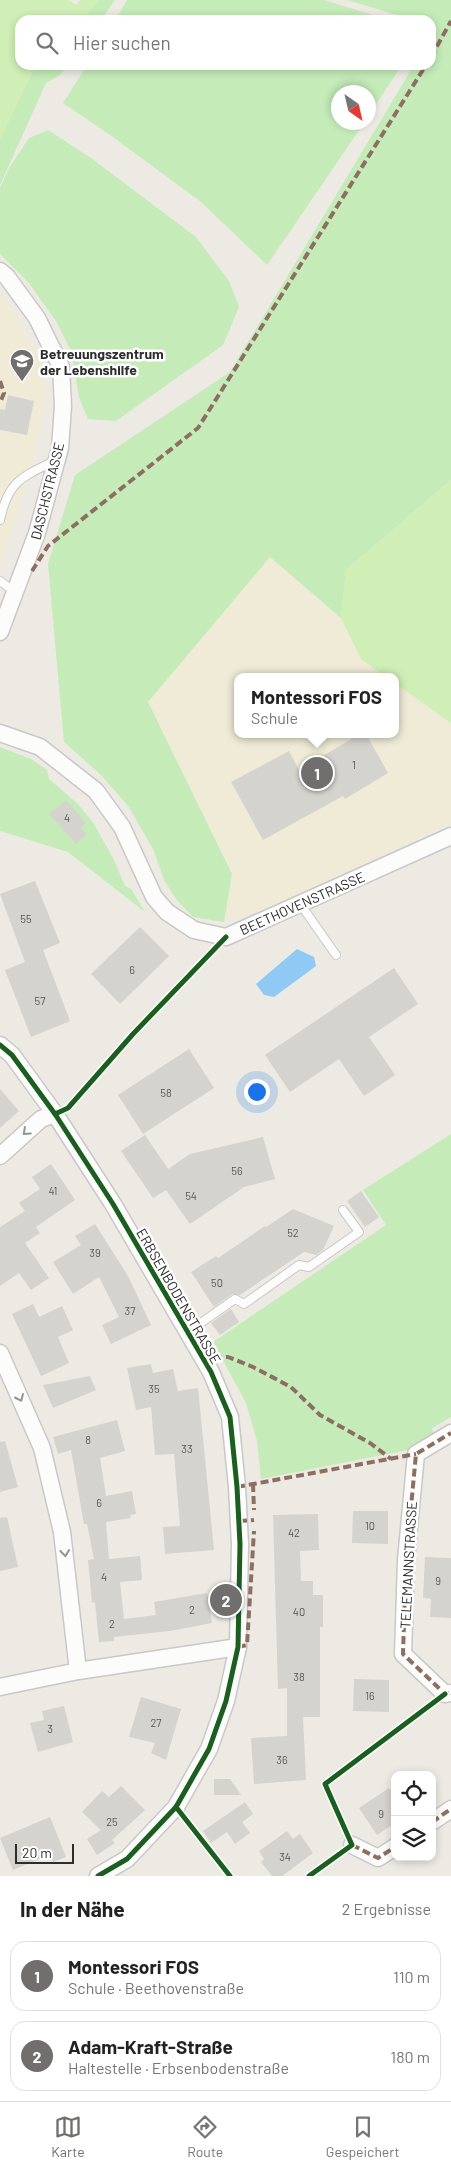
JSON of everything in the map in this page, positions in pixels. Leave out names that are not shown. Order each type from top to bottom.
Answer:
[{"type":"street","name":"DASCHSTRASSE","points":[[0,272],[7,277],[37,318],[60,367],[63,406],[60,448],[38,533],[0,632]]},
{"type":"street","name":"BEETHOVENSTRASSE","points":[[0,733],[40,747],[96,791],[122,827],[154,897],[167,912],[194,930],[226,937],[301,905],[427,845],[451,836]]},
{"type":"street","name":"ERBSENBODENSTRASSE","points":[[0,1045],[12,1055],[55,1114],[113,1204],[211,1372],[230,1417],[240,1544],[238,1647],[226,1701],[208,1749],[176,1807],[127,1859],[98,1876]]},
{"type":"street","points":[[0,1156],[41,1119],[55,1114]]},
{"type":"street","points":[[0,1353],[42,1448],[62,1532],[78,1671]]},
{"type":"street","name":"TELEMANNSTRASSE","points":[[451,1433],[416,1454],[406,1560],[403,1654],[446,1694],[451,1693]]},
{"type":"street","points":[[0,1687],[78,1671],[238,1647]]},
{"type":"street","points":[[436,1819],[451,1809]]},
{"type":"street","points":[[352,1845],[378,1858],[391,1850]]},
{"type":"lane","points":[[0,520],[3,503],[20,478],[56,460]]},
{"type":"lane","points":[[0,582],[15,592]]},
{"type":"lane","points":[[301,905],[336,955]]},
{"type":"lane","points":[[188,1332],[235,1299],[244,1304],[299,1264],[309,1267],[359,1232],[343,1210]]},
{"type":"path","points":[[55,1114],[68,1108],[134,1034],[226,937]]},
{"type":"shaded area","name":"Betreuungszentrum der Lebenshilfe","points":[[0,295],[10,305],[42,364],[47,400],[35,450],[0,443]]},
{"type":"shaded area","points":[[0,444],[36,451],[0,568]]},
{"type":"shaded area","points":[[271,557],[341,618],[361,659],[380,673],[234,673],[234,738],[399,738],[399,686],[451,723],[451,823],[269,908],[224,922],[232,874],[147,702]]},
{"type":"green space","points":[[0,0],[68,0],[77,5],[80,0],[98,0],[87,15],[15,15],[15,70],[36,70],[32,73],[0,139]]},
{"type":"green space","points":[[98,0],[115,0],[104,15],[87,15]]},
{"type":"green space","points":[[127,0],[324,0],[373,15],[118,15]]},
{"type":"green space","points":[[347,0],[451,0],[451,480],[346,570],[341,618],[270,557],[148,702],[232,874],[224,922],[193,917],[176,899],[164,880],[154,851],[129,807],[100,774],[64,742],[48,564],[75,475],[230,372],[411,70],[436,70],[436,15],[396,15]]},
{"type":"green space","points":[[36,70],[64,70],[60,75],[46,83],[0,185],[0,139],[32,73]]},
{"type":"green space","points":[[84,70],[399,70],[376,104],[376,85],[331,85],[331,130],[359,130],[267,265],[201,202],[113,137],[63,103]]},
{"type":"green space","points":[[48,130],[91,158],[196,237],[229,281],[239,307],[223,345],[116,421],[88,419],[79,397],[71,351],[56,321],[29,283],[0,254],[0,188],[9,168],[29,138]]},
{"type":"green space","points":[[451,480],[451,723],[399,686],[399,673],[380,673],[361,659],[341,618],[346,570]]},
{"type":"green space","points":[[0,747],[31,759],[47,770],[49,779],[78,804],[94,824],[114,860],[125,886],[131,889],[145,912],[68,852],[0,831]]},
{"type":"green space","points":[[451,1134],[451,1417],[431,1429],[436,1434],[413,1449],[261,1479],[257,1441],[246,1403],[213,1342],[386,1225],[363,1190]]},
{"type":"water","points":[[297,949],[314,957],[316,966],[274,997],[264,995],[256,984]]},
{"type":"building","points":[[8,395],[34,401],[27,435],[0,430],[0,409],[5,410]]},
{"type":"building","points":[[353,738],[368,738],[388,773],[345,799],[343,796],[263,840],[231,782],[289,751],[299,770]]},
{"type":"building","points":[[66,800],[86,823],[81,828],[87,834],[76,844],[49,814]]},
{"type":"building","points":[[35,881],[60,943],[43,950],[70,1021],[31,1037],[5,970],[25,962],[0,894]]},
{"type":"building","points":[[140,927],[169,956],[120,1004],[91,974]]},
{"type":"building","points":[[394,968],[418,1004],[369,1037],[395,1075],[364,1096],[339,1059],[290,1092],[265,1055]]},
{"type":"building","points":[[189,1049],[214,1088],[143,1134],[118,1095]]},
{"type":"building","points":[[0,1089],[19,1111],[0,1128]]},
{"type":"building","points":[[145,1135],[168,1169],[190,1154],[263,1137],[275,1179],[244,1187],[190,1224],[166,1190],[153,1198],[121,1151]]},
{"type":"building","points":[[51,1164],[75,1200],[36,1227],[40,1233],[25,1243],[49,1278],[31,1290],[19,1273],[0,1286],[0,1227],[25,1211],[19,1203],[40,1189],[32,1177]]},
{"type":"building","points":[[361,1191],[379,1217],[365,1227],[347,1201]]},
{"type":"building","points":[[293,1209],[334,1226],[323,1250],[316,1255],[304,1252],[240,1295],[232,1294],[214,1307],[191,1272],[216,1256],[218,1258]]},
{"type":"building","points":[[95,1224],[128,1276],[151,1325],[111,1344],[102,1325],[119,1317],[99,1277],[73,1294],[53,1262],[81,1245],[75,1236]]},
{"type":"building","points":[[33,1304],[39,1317],[62,1306],[73,1330],[58,1337],[69,1363],[41,1376],[12,1314]]},
{"type":"building","points":[[231,1309],[239,1322],[220,1335],[211,1323]]},
{"type":"building","points":[[151,1364],[153,1373],[173,1369],[178,1391],[198,1388],[214,1550],[165,1554],[163,1527],[180,1526],[174,1454],[155,1455],[151,1407],[136,1410],[127,1368]]},
{"type":"building","points":[[90,1376],[96,1390],[53,1408],[43,1385]]},
{"type":"building","points":[[117,1420],[125,1451],[100,1458],[106,1496],[132,1491],[136,1514],[130,1515],[131,1518],[106,1522],[109,1559],[140,1556],[142,1580],[120,1582],[124,1619],[156,1615],[154,1602],[207,1593],[212,1623],[170,1631],[114,1637],[114,1641],[99,1642],[95,1602],[92,1603],[88,1560],[94,1559],[87,1524],[84,1524],[71,1450],[58,1454],[53,1437]]},
{"type":"building","points":[[5,1441],[18,1487],[0,1492],[0,1442]]},
{"type":"building","points":[[353,1511],[388,1511],[388,1544],[352,1543]]},
{"type":"building","points":[[318,1514],[319,1550],[300,1551],[301,1581],[313,1581],[313,1595],[323,1595],[323,1627],[320,1627],[320,1717],[303,1717],[306,1780],[254,1784],[251,1738],[287,1736],[287,1688],[278,1689],[273,1515]]},
{"type":"building","points":[[7,1517],[18,1567],[0,1571],[0,1518]]},
{"type":"building","points":[[425,1557],[451,1558],[451,1618],[430,1617],[431,1599],[423,1598]]},
{"type":"building","points":[[354,1679],[389,1680],[389,1712],[353,1711]]},
{"type":"building","points":[[141,1697],[181,1709],[166,1760],[151,1753],[155,1743],[129,1737]]},
{"type":"building","points":[[64,1706],[73,1742],[38,1752],[30,1723],[44,1720],[42,1711]]},
{"type":"building","points":[[214,1779],[230,1779],[241,1795],[214,1795]]},
{"type":"building","points":[[121,1786],[145,1810],[112,1840],[115,1843],[97,1855],[87,1839],[101,1830],[82,1812],[102,1791],[109,1797]]},
{"type":"building","points":[[389,1788],[391,1791],[391,1826],[377,1835],[359,1808]]},
{"type":"building","points":[[245,1802],[253,1814],[242,1822],[250,1833],[235,1844],[227,1832],[211,1843],[203,1831]]},
{"type":"building","points":[[50,1817],[66,1857],[53,1862],[49,1855],[13,1870],[0,1838]]},
{"type":"building","points":[[287,1831],[293,1839],[300,1834],[313,1853],[282,1876],[272,1876],[261,1862],[264,1859],[259,1851]]},
{"type":"marked path","points":[[436,48],[451,21]]},
{"type":"marked path","points":[[32,571],[48,546],[198,428],[423,70]]},
{"type":"marked path","points":[[0,381],[4,393],[0,403]]},
{"type":"marked path","points":[[202,1358],[228,1357],[253,1367],[291,1387],[320,1415],[370,1443],[391,1459]]},
{"type":"marked path","points":[[449,1693],[445,1694],[403,1654],[406,1560],[416,1454],[451,1433]]},
{"type":"marked path","points":[[237,1487],[416,1454]]},
{"type":"marked path","points":[[253,1484],[254,1510]]},
{"type":"marked path","points":[[239,1521],[254,1520]]},
{"type":"marked path","points":[[238,1647],[247,1645],[254,1531]]},
{"type":"marked path","points":[[436,1819],[451,1809]]},
{"type":"marked path","points":[[352,1845],[378,1858],[391,1850]]},
{"type":"cycle path","points":[[55,1114],[68,1108],[133,1034],[226,937]]},
{"type":"cycle path","points":[[0,1045],[12,1055],[55,1114],[113,1204],[211,1372],[230,1417],[240,1544],[238,1647],[226,1701],[209,1749],[176,1807],[127,1859],[98,1876]]},
{"type":"cycle path","points":[[309,1876],[352,1845],[325,1784],[445,1694]]},
{"type":"cycle path","points":[[176,1807],[230,1876]]},
{"type":"place","name":"Betreuungszentrum der Lebenshilfe","points":[[22,382]]},
{"type":"place","name":"Montessori FOS","points":[[317,773]]},
{"type":"place","name":"Adam-Kraft-Straße","points":[[226,1600]]}]
